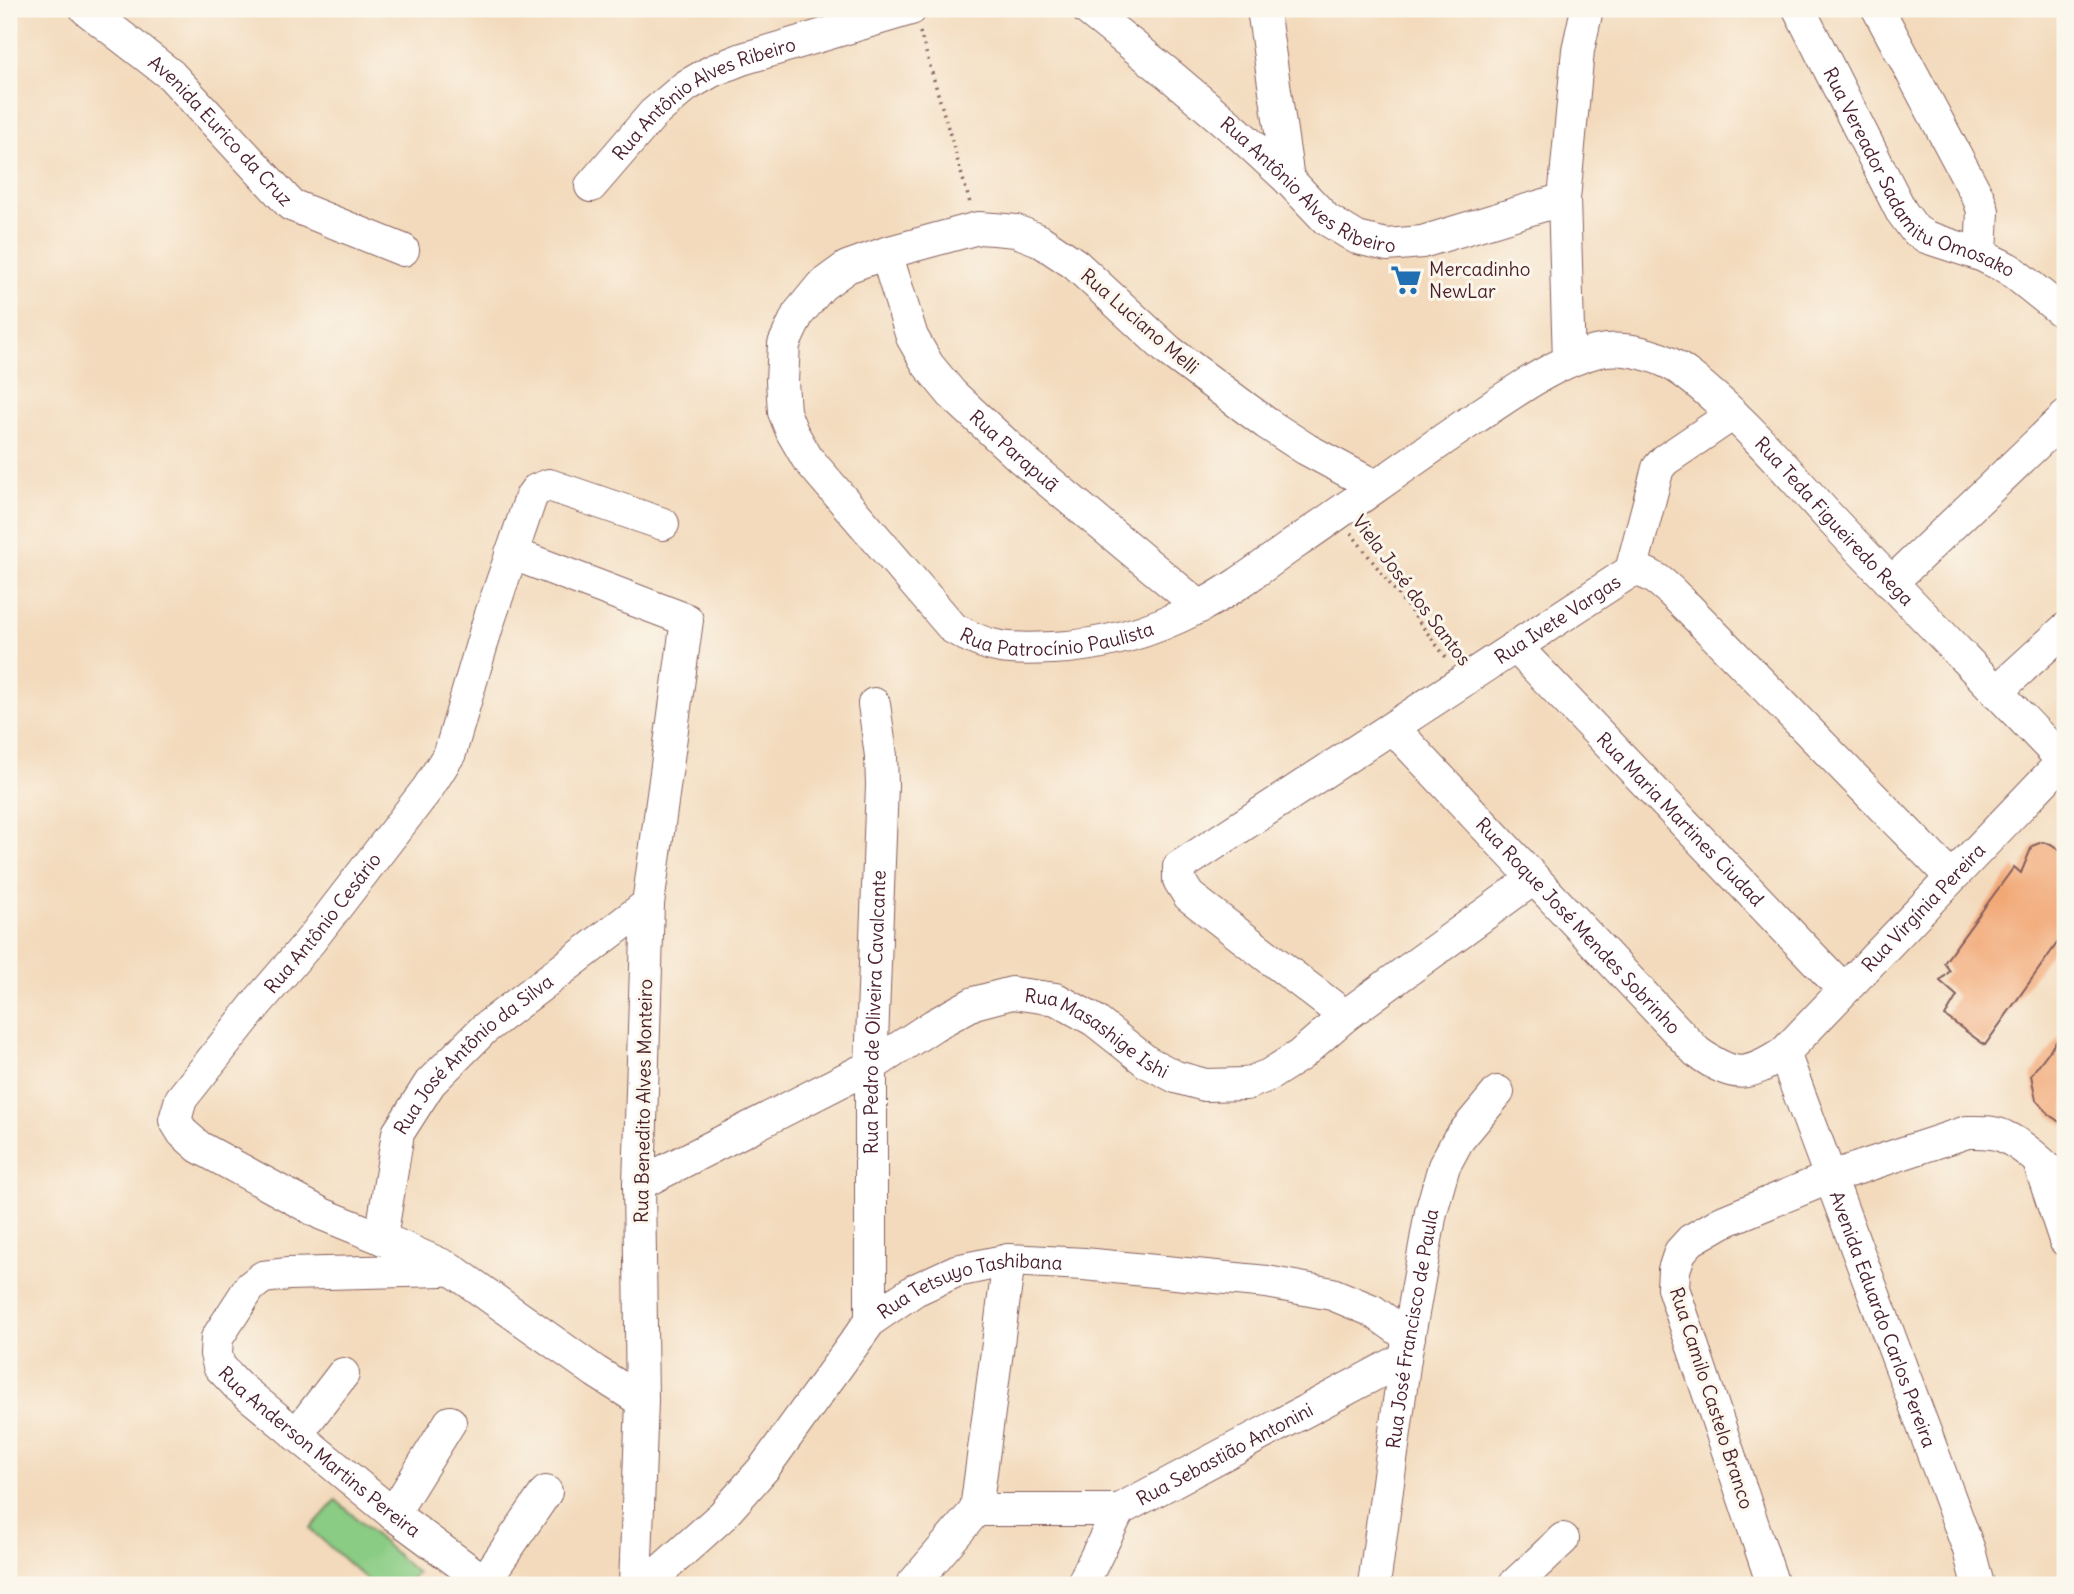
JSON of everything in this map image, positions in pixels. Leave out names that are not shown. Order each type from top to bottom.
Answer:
[{"type":"street","name":"Avenida Eurico da Cruz","points":[[86,9],[171,75],[291,205],[403,250]]},
{"type":"street","name":"Rua Antônio Alves Ribeiro","points":[[1087,9],[1171,76],[1288,179],[1326,219],[1357,238],[1387,245],[1422,242],[1564,199]]},
{"type":"street","points":[[1263,9],[1288,179]]},
{"type":"street","points":[[1569,361],[1564,199],[1578,50],[1587,9]]},
{"type":"street","name":"Rua Vereador Sadamitu Omosako","points":[[1799,9],[1908,222],[1926,237],[1981,255],[2009,269],[2065,314]]},
{"type":"street","points":[[1878,10],[1979,199],[1983,211],[1981,255]]},
{"type":"street","name":"Rua Antônio Alves Ribeiro","points":[[591,186],[653,114],[695,81],[742,59],[914,15]]},
{"type":"street","name":"Rua Luciano Melli","points":[[886,253],[978,229],[1016,231],[1039,240],[1075,264],[1169,351],[1266,423],[1306,449],[1375,486]]},
{"type":"street","name":"Rua Patrocínio Paulista","points":[[886,253],[847,267],[821,286],[798,314],[784,344],[782,381],[785,412],[792,432],[807,458],[953,628],[974,641],[1001,649],[1068,647],[1122,637],[1164,625],[1200,607],[1524,386],[1569,361]]},
{"type":"street","name":"Rua Parapuã","points":[[886,253],[912,337],[928,365],[952,394],[1022,459],[1200,607]]},
{"type":"street","name":"Rua Teda Figueiredo Rega","points":[[1569,361],[1598,351],[1620,349],[1670,364],[1698,383],[1733,414],[2064,762]]},
{"type":"street","points":[[1631,571],[1658,468],[1665,460],[1733,414]]},
{"type":"street","points":[[1891,583],[2065,417]]},
{"type":"street","name":"Rua Antônio Cesário","points":[[382,1238],[322,1214],[199,1147],[183,1133],[175,1119],[181,1099],[258,1002],[312,940],[428,788],[450,752],[488,623],[531,496],[536,490],[549,485],[561,488],[663,524]]},
{"type":"street","name":"Rua Benedito Alves Monteiro","points":[[511,554],[688,620],[648,904],[639,1184],[642,1401],[635,1585]]},
{"type":"street","name":"Rua Ivete Vargas","points":[[1345,1016],[1189,896],[1179,880],[1180,867],[1631,571],[1640,570],[1651,574],[1686,606],[1951,877]]},
{"type":"street","points":[[1996,692],[2065,629]]},
{"type":"street","name":"Rua Maria Martines Ciudad","points":[[1516,648],[1844,990]]},
{"type":"street","name":"Rua Pedro de Oliveira Cavalcante","points":[[871,1320],[871,1066],[882,785],[874,704]]},
{"type":"street","name":"Rua Roque José Mendes Sobrinho","points":[[1393,728],[1697,1052],[1731,1071],[1745,1072],[1762,1067],[1784,1053]]},
{"type":"street","name":"Rua Virgínia Pereira","points":[[1784,1053],[2064,762]]},
{"type":"street","name":"Rua Masashige Ishi","points":[[639,1184],[871,1066],[934,1025],[974,1003],[1012,993],[1056,999],[1094,1020],[1146,1062],[1176,1077],[1205,1085],[1246,1084],[1298,1056],[1345,1016],[1533,879]]},
{"type":"street","name":"Rua José Antônio da Silva","points":[[382,1238],[398,1133],[430,1083],[484,1029],[648,904]]},
{"type":"street","name":"Avenida Eduardo Carlos Pereira","points":[[1784,1053],[1969,1550],[1978,1585]]},
{"type":"street","name":"Rua José Francisco de Paula","points":[[1374,1585],[1407,1348],[1431,1212],[1444,1166],[1458,1140],[1498,1092]]},
{"type":"street","name":"Rua Camilo Castelo Branco","points":[[1773,1585],[1672,1288],[1679,1252],[1691,1240],[1722,1222],[1831,1177],[1967,1132],[2005,1136],[2039,1161],[2065,1185]]},
{"type":"street","points":[[2039,1161],[2065,1240]]},
{"type":"street","points":[[382,1238],[451,1269],[596,1372],[642,1401]]},
{"type":"street","points":[[912,1585],[976,1510],[1009,1260]]},
{"type":"street","name":"Rua Tetsuyo Tashibana","points":[[645,1585],[722,1516],[764,1468],[871,1320],[915,1290],[956,1271],[1009,1260],[1084,1264],[1267,1282],[1332,1294],[1373,1311],[1407,1348]]},
{"type":"street","name":"Rua Anderson Martins Pereira","points":[[451,1269],[262,1277],[250,1287],[217,1338],[216,1354],[219,1366],[239,1387],[296,1436],[486,1584]]},
{"type":"street","name":"Rua Sebastião Antonini","points":[[1082,1585],[1119,1510],[1407,1348]]},
{"type":"street","points":[[296,1436],[344,1374]]},
{"type":"street","points":[[393,1514],[450,1422]]},
{"type":"street","points":[[486,1584],[546,1492]]},
{"type":"street","points":[[976,1510],[1119,1510]]},
{"type":"street","points":[[1514,1585],[1563,1539]]},
{"type":"path","points":[[914,15],[978,229]]},
{"type":"path","name":"Viela José dos Santos","points":[[1337,514],[1464,682]]},
{"type":"green space","points":[[336,1500],[417,1573],[406,1585],[373,1585],[310,1529]]},
{"type":"building","points":[[2042,842],[2051,844],[2065,854],[2065,932],[1985,1045],[1945,1016],[1957,996],[1940,981],[1950,971],[1944,963],[2014,867],[2021,873],[2032,846]]},
{"type":"building","points":[[2065,1030],[2065,1126],[2036,1100],[2031,1075]]},
{"type":"place","name":"Mercadinho NewLar","points":[[1406,280]]}]
